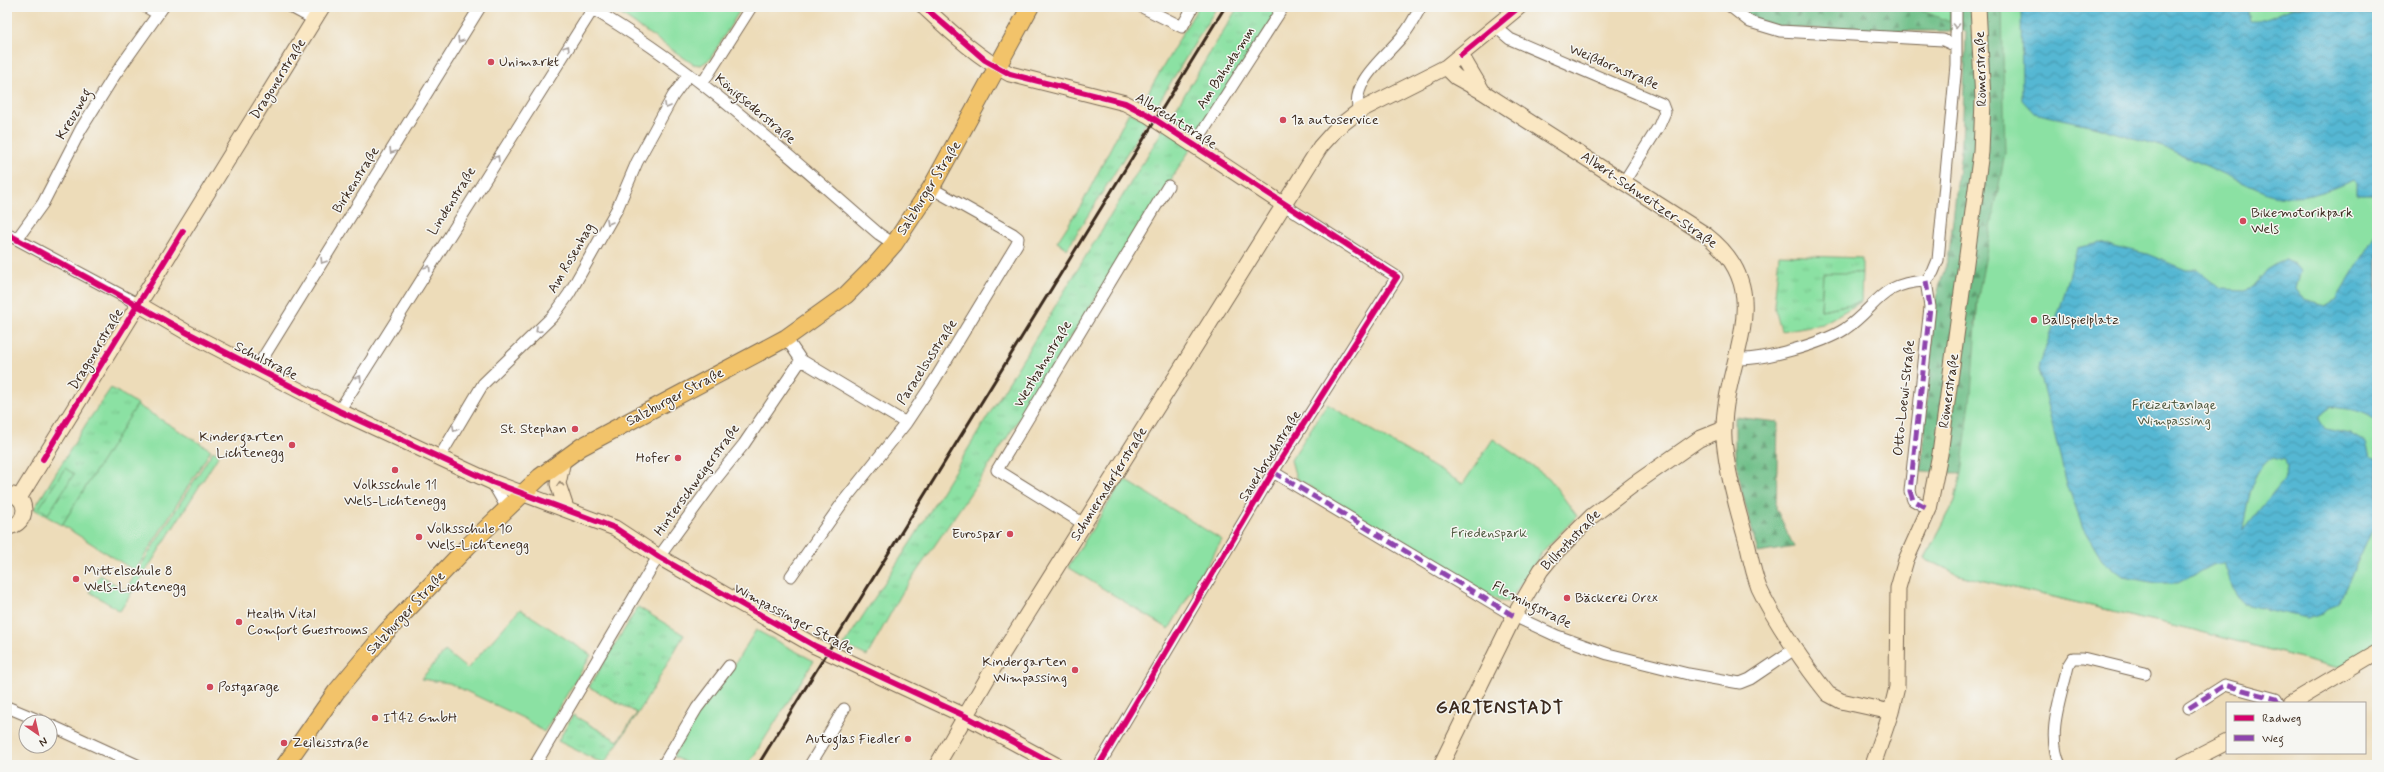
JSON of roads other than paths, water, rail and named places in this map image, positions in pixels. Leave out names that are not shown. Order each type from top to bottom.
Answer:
[{"type":"main road","name":"Salzburger Straße","points":[[285,765],[336,692],[384,634],[523,492],[581,447],[786,338],[846,294],[894,244],[931,188],[1030,7]]},
{"type":"street","points":[[146,7],[160,10]]},
{"type":"street","points":[[291,7],[315,20]]},
{"type":"street","name":"Dragonerstraße","points":[[7,527],[18,524],[24,515],[24,505],[13,496],[138,304],[322,7]]},
{"type":"street","name":"Birkenstraße","points":[[256,369],[480,7]]},
{"type":"street","name":"Königsederstraße","points":[[592,7],[702,84],[879,234],[894,244]]},
{"type":"street","name":"Lindenstraße","points":[[339,411],[592,7]]},
{"type":"street","points":[[702,84],[751,7]]},
{"type":"street","name":"Albrechtstraße","points":[[924,7],[974,51],[998,68],[1010,74],[1125,103],[1194,145],[1284,206]]},
{"type":"street","points":[[1142,7],[1182,27],[1193,7]]},
{"type":"street","name":"Am Bahndamm","points":[[1194,145],[1283,7]]},
{"type":"street","points":[[1359,111],[1356,102],[1358,93],[1365,80],[1405,33],[1421,7]]},
{"type":"street","points":[[1731,7],[1750,22],[1780,31],[1943,40],[1956,46]]},
{"type":"street","points":[[1737,359],[1755,358],[1825,339],[1854,322],[1887,290],[1902,283],[1926,281],[1933,272],[1938,260],[1954,97],[1956,7]]},
{"type":"street","name":"Römerstraße","points":[[1873,765],[1891,712],[1897,686],[1898,588],[1906,560],[1929,509],[1940,454],[1981,152],[1983,100],[1978,7]]},
{"type":"street","points":[[1284,206],[1320,146],[1337,128],[1359,111],[1446,67],[1496,27],[1515,8]]},
{"type":"street","name":"Kreuzweg","points":[[12,236],[43,203],[82,130],[110,83],[160,10]]},
{"type":"street","name":"Weißdornstraße","points":[[1496,27],[1510,39],[1662,104],[1665,112],[1659,126],[1624,182]]},
{"type":"street","name":"Albert-Schweitzer-Straße","points":[[1461,55],[1483,92]]},
{"type":"street","name":"Albert-Schweitzer-Straße","points":[[1446,67],[1456,77],[1483,92],[1706,235],[1722,249],[1728,258],[1742,289],[1745,308],[1724,429],[1731,482],[1759,586],[1796,648],[1828,694],[1841,701],[1891,712]]},
{"type":"street","name":"Am Rosenhag","points":[[439,458],[483,384],[554,315],[569,294],[617,209],[640,156],[673,96],[689,74]]},
{"type":"street","name":"Westbahnstraße","points":[[1084,524],[997,470],[1168,186]]},
{"type":"street","name":"Paracelsusstraße","points":[[791,576],[843,502],[906,423],[934,381],[1017,244],[1018,238],[1014,234],[931,188]]},
{"type":"street","name":"Sauerbruchstraße","points":[[1099,765],[1273,472],[1397,277],[1284,206]]},
{"type":"street","name":"Schmierndorferstraße","points":[[937,765],[965,716],[1084,524],[1284,206]]},
{"type":"street","name":"Schulstraße","points":[[12,236],[256,369],[339,411],[492,482],[523,492]]},
{"type":"street","name":"Otto-Loewi-Straße","points":[[1926,281],[1930,307],[1910,491],[1913,500],[1929,509]]},
{"type":"street","points":[[786,338],[801,360],[906,423]]},
{"type":"street","name":"Hinterschweigerstraße","points":[[536,765],[659,557],[715,480],[744,444],[801,360]]},
{"type":"street","name":"Billrothstraße","points":[[1440,765],[1514,616],[1541,570],[1592,516],[1699,439],[1724,429]]},
{"type":"street","points":[[563,460],[558,484],[566,508]]},
{"type":"street","name":"Flemingstraße","points":[[1273,472],[1514,616],[1557,636],[1608,654],[1728,683],[1740,683],[1750,679],[1796,648]]},
{"type":"street","points":[[492,482],[507,508]]},
{"type":"street","name":"Wimpassinger Straße","points":[[523,492],[615,528],[659,557],[815,646],[965,716],[1056,765]]},
{"type":"street","points":[[2293,702],[2377,652]]},
{"type":"street","points":[[2060,765],[2054,752],[2052,737],[2068,666],[2073,658],[2083,658],[2145,673]]},
{"type":"street","points":[[664,765],[697,708],[729,666]]},
{"type":"street","points":[[2189,708],[2225,685],[2276,700],[2277,702]]},
{"type":"street","points":[[7,706],[25,714]]},
{"type":"street","points":[[810,765],[844,709]]},
{"type":"street","points":[[58,729],[137,765]]},
{"type":"street","points":[[2182,765],[2226,743]]},
{"type":"water","points":[[2309,6],[2329,7],[2377,15],[2377,195],[2357,195],[2357,184],[2353,180],[2331,189],[2310,195],[2300,197],[2278,196],[2266,193],[2169,149],[2098,127],[2034,113],[2022,100],[2021,7],[2247,7],[2250,21],[2263,20],[2293,8]]},
{"type":"water","points":[[2377,232],[2377,422],[2362,413],[2349,409],[2331,407],[2323,413],[2319,419],[2325,429],[2351,434],[2366,443],[2370,456],[2377,459],[2377,519],[2339,602],[2323,613],[2306,618],[2243,604],[2233,589],[2224,563],[2212,565],[2178,583],[2156,583],[2123,577],[2102,560],[2083,528],[2067,484],[2038,369],[2063,299],[2077,248],[2100,243],[2147,254],[2186,270],[2197,270],[2221,289],[2244,290],[2253,287],[2267,270],[2285,259],[2295,263],[2301,270],[2296,289],[2304,300],[2326,306],[2336,300]],"holes":[[[2273,457],[2285,460],[2287,467],[2284,479],[2243,530],[2248,500],[2260,470]]]},
{"type":"railway","points":[[758,765],[1225,7]]},
{"type":"place","name":"Unimarkt","points":[[491,62]]},
{"type":"place","name":"1a autoservice","points":[[1283,120]]},
{"type":"place","name":"Bikemotorikpark Wels","points":[[2243,221]]},
{"type":"place","name":"Ballspielplatz","points":[[2034,320]]},
{"type":"place","name":"St. Stephan","points":[[575,429]]},
{"type":"place","name":"Kindergarten Lichtenegg","points":[[292,445]]},
{"type":"place","name":"Hofer","points":[[678,458]]},
{"type":"place","name":"Volksschule 11 Wels-Lichtenegg","points":[[395,470]]},
{"type":"place","name":"Eurospar","points":[[1010,534]]},
{"type":"place","name":"Volksschule 10 Wels-Lichtenegg","points":[[419,537]]},
{"type":"place","name":"Mittelschule 8 Wels-Lichtenegg","points":[[76,579]]},
{"type":"place","name":"Bäckerei Orex","points":[[1567,598]]},
{"type":"place","name":"Health Vital Comfort Guestrooms","points":[[239,622]]},
{"type":"place","name":"Kindergarten Wimpassing","points":[[1075,670]]},
{"type":"place","name":"Postgarage","points":[[210,687]]},
{"type":"place","name":"IT42 GmbH","points":[[375,718]]},
{"type":"place","name":"Autoglas Fiedler","points":[[908,739]]},
{"type":"place","name":"Zeileisstraße","points":[[284,743]]},
{"type":"district","name":"GARTENSTADT","points":[[1500,708]]},
{"type":"park label","name":"Freizeitanlage Wimpassing","points":[[2174,414]]},
{"type":"park label","name":"Friedenspark","points":[[1489,533]]}]
